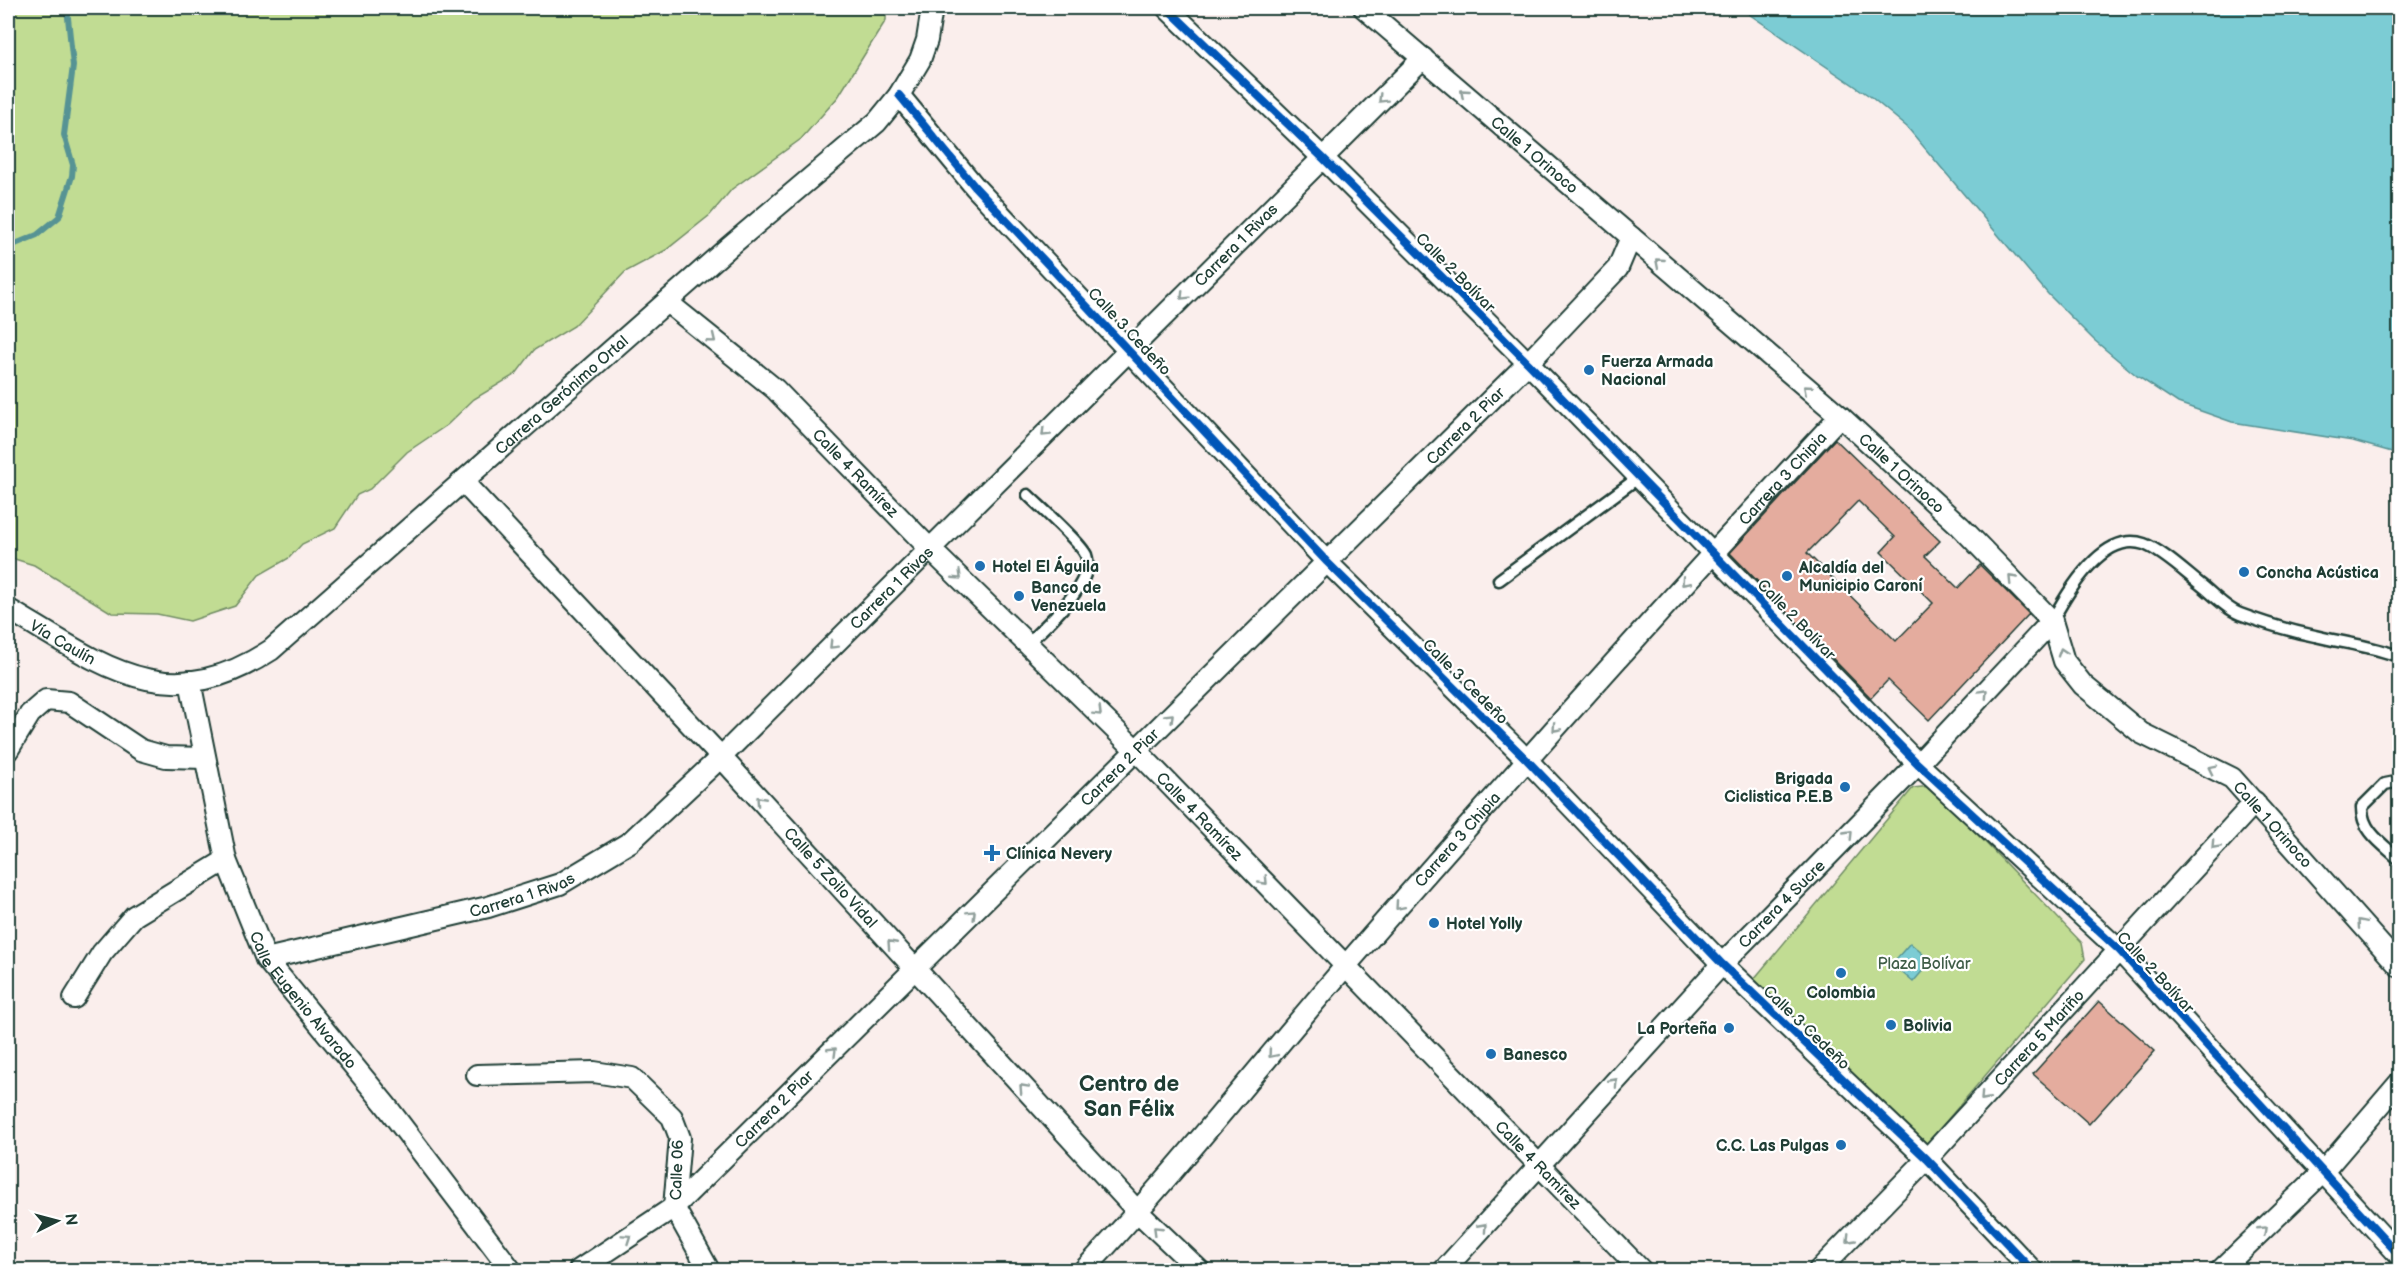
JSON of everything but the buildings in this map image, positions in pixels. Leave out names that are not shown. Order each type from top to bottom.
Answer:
[{"type":"street","name":"Carrera Gerónimo Ortal","points":[[120,673],[153,682],[190,681],[228,674],[271,650],[667,302],[877,122],[899,95],[920,60],[927,40],[932,8]]},
{"type":"street","name":"Calle 2 Bolívar","points":[[1167,8],[1323,158],[1528,363],[1918,764],[2119,950],[2400,1256]]},
{"type":"street","name":"Calle 1 Orinoco","points":[[1364,8],[1839,416],[1960,526],[2052,621],[2064,661],[2083,685],[2140,733],[2232,778],[2400,967]]},
{"type":"street","name":"Carrera 1 Rivas","points":[[267,959],[488,907],[560,884],[630,842],[721,757],[1423,58]]},
{"type":"street","name":"Calle 3 Cedeño","points":[[899,95],[975,187],[1326,562],[1527,760],[1722,964],[1927,1160],[2032,1270]]},
{"type":"street","name":"Carrera 2 Piar","points":[[579,1270],[674,1207],[1528,363],[1618,268],[1630,237]]},
{"type":"street","name":"Calle 4 Ramírez","points":[[667,302],[775,389],[930,549],[1136,750],[1641,1270]]},
{"type":"street","name":"Carrera 3 Chipia","points":[[1084,1270],[1138,1212],[1347,966],[1527,760],[1713,552],[1839,416]]},
{"type":"street","name":"Calle 5 Zoilo Vidal","points":[[463,482],[721,757],[1138,1212],[1199,1270]]},
{"type":"street","name":"Vía Caulín","points":[[8,609],[120,673]]},
{"type":"street","name":"Carrera 4 Sucre","points":[[1444,1270],[1722,964],[1918,764],[2052,621]]},
{"type":"street","name":"Calle Eugenio Alvarado","points":[[190,681],[226,860],[267,959],[385,1104],[511,1270]]},
{"type":"street","points":[[8,750],[30,714],[46,700],[69,702],[118,737],[141,750],[166,757],[204,758]]},
{"type":"street","name":"Carrera 5 Mariño","points":[[1819,1270],[1927,1160],[2254,802]]},
{"type":"street","points":[[74,998],[102,953],[134,916],[226,860]]},
{"type":"street","name":"Calle 06","points":[[477,1075],[594,1072],[632,1078],[672,1117],[680,1138],[674,1207],[709,1270]]},
{"type":"street","points":[[2221,1270],[2322,1173],[2400,1082]]},
{"type":"lane","points":[[1499,580],[1640,477]]},
{"type":"lane","points":[[1028,495],[1086,554],[1087,571],[1082,585],[1028,643]]},
{"type":"lane","points":[[2052,621],[2068,590],[2088,566],[2110,549],[2127,542],[2144,544],[2237,613],[2313,636],[2383,650],[2400,657]]},
{"type":"lane","points":[[2400,781],[2385,784],[2362,807],[2361,817],[2366,828],[2400,860]]},
{"type":"green space","points":[[8,8],[886,8],[886,20],[838,97],[801,139],[732,189],[710,215],[666,250],[625,272],[574,326],[534,350],[516,374],[474,399],[447,425],[407,452],[370,489],[357,495],[335,528],[302,544],[289,558],[259,575],[235,606],[190,621],[157,614],[112,613],[34,565],[8,557]]},
{"type":"green space","name":"Plaza Bolívar","points":[[1931,786],[2082,943],[2085,959],[1913,1160],[1749,985],[1913,788]]},
{"type":"water","points":[[1740,8],[2399,8],[2399,454],[2353,441],[2232,422],[2178,403],[2137,376],[2094,340],[2048,294],[1907,127],[1871,97]]},
{"type":"water","points":[[1910,943],[1931,961],[1913,982],[1892,964]]},
{"type":"waterway","points":[[8,247],[37,235],[59,217],[72,176],[73,165],[64,135],[73,66],[67,8]]},
{"type":"cycle path","points":[[1167,8],[1323,158],[1528,363],[1918,764],[2119,950],[2400,1256]]},
{"type":"cycle path","points":[[899,95],[975,187],[1327,562],[1527,760],[1722,964],[1927,1159],[2032,1270]]},
{"type":"place","name":"Fuerza Armada Nacional","points":[[1589,370]]},
{"type":"place","name":"Hotel El Águila","points":[[980,566]]},
{"type":"place","name":"Concha Acústica","points":[[2244,572]]},
{"type":"place","name":"Alcaldía del Municipio Caroní","points":[[1787,576]]},
{"type":"place","name":"Banco de Venezuela","points":[[1019,596]]},
{"type":"place","name":"Brigada Ciclistica P.E.B","points":[[1845,787]]},
{"type":"place","name":"Clínica Nevery","points":[[992,853]]},
{"type":"place","name":"Hotel Yolly","points":[[1434,923]]},
{"type":"place","name":"Colombia","points":[[1841,973]]},
{"type":"place","name":"Bolivia","points":[[1891,1025]]},
{"type":"place","name":"La Porteña","points":[[1729,1028]]},
{"type":"place","name":"Banesco","points":[[1491,1054]]},
{"type":"place","name":"C.C. Las Pulgas","points":[[1841,1145]]},
{"type":"district","name":"Centro de San Félix","points":[[1129,1096]]}]
